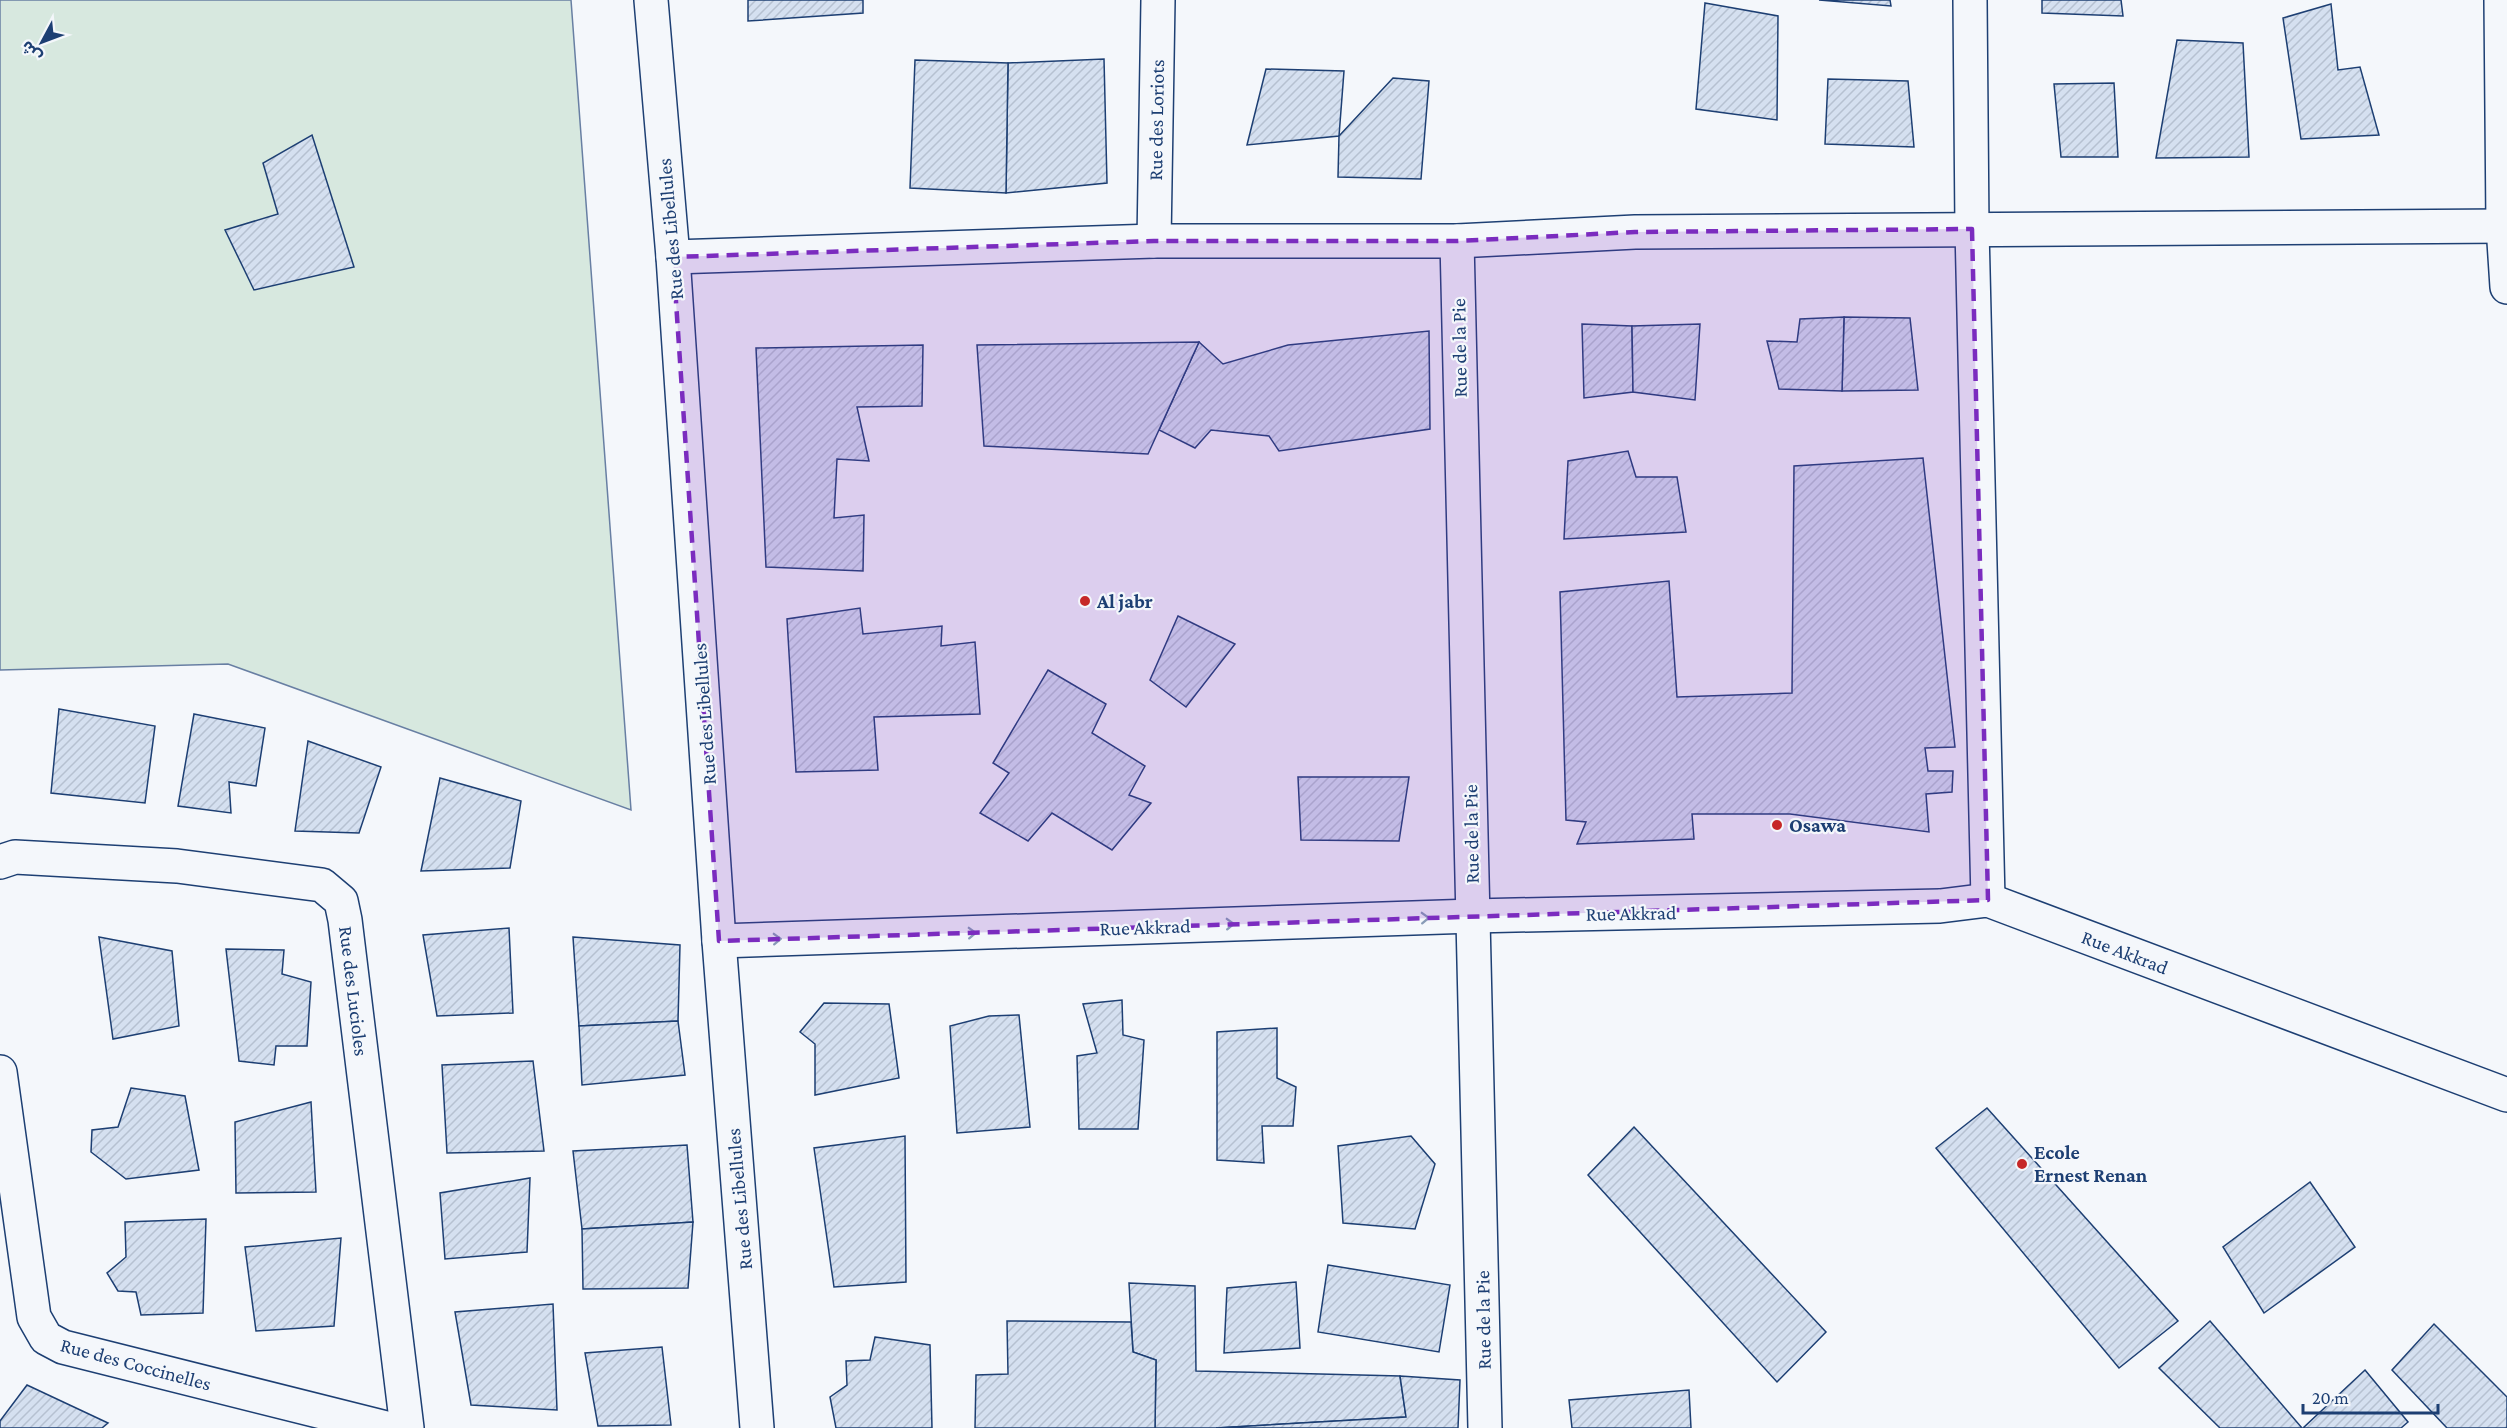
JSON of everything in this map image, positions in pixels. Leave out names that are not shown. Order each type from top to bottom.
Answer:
[{"type":"street","name":"Rue des Libellules","points":[[651,0],[674,257],[719,941],[757,1428]]},
{"type":"street","name":"Rue des Loriots","points":[[1154,241],[1158,0]]},
{"type":"street","points":[[1970,0],[1972,229],[1988,900]]},
{"type":"street","points":[[2501,0],[2507,287]]},
{"type":"street","points":[[674,257],[1154,241],[1457,241],[1635,232],[2505,226]]},
{"type":"street","name":"Rue de la Pie","points":[[1457,241],[1485,1428]]},
{"type":"street","name":"Rue des Lucioles","points":[[0,862],[15,857],[177,866],[322,885],[341,901],[407,1428]]},
{"type":"street","name":"Rue Akkrad","points":[[719,941],[1473,916],[1940,906],[1988,900],[2507,1095]]},
{"type":"street","name":"Rue des Coccinelles","points":[[0,1072],[34,1317],[46,1338],[63,1347],[386,1428]]},
{"type":"highlighted area","points":[[1972,229],[1988,900],[719,941],[673,257],[1154,241],[1457,241],[1635,232]]},
{"type":"shaded area","points":[[0,0],[571,0],[631,810],[228,664],[0,670]]},
{"type":"building","points":[[748,0],[863,0],[863,13],[748,21]]},
{"type":"building","points":[[1819,0],[1890,0],[1891,6]]},
{"type":"building","points":[[2042,0],[2121,0],[2123,16],[2042,13]]},
{"type":"building","points":[[1705,3],[1778,16],[1777,120],[1696,109]]},
{"type":"building","points":[[2331,4],[2338,70],[2360,67],[2379,135],[2301,139],[2283,18]]},
{"type":"building","points":[[2177,40],[2243,43],[2249,157],[2156,158]]},
{"type":"building","points":[[1104,59],[1107,183],[1006,193],[1008,63]]},
{"type":"building","points":[[915,60],[1008,63],[1006,193],[910,188]]},
{"type":"building","points":[[1266,69],[1344,71],[1339,136],[1247,145]]},
{"type":"building","points":[[1393,78],[1429,81],[1421,179],[1338,177],[1339,136]]},
{"type":"building","points":[[1828,79],[1908,81],[1914,147],[1825,144]]},
{"type":"building","points":[[2114,83],[2118,157],[2061,157],[2054,84]]},
{"type":"building","points":[[312,135],[354,267],[254,290],[225,230],[278,214],[263,163]]},
{"type":"building","points":[[1844,317],[1910,318],[1918,390],[1842,391]]},
{"type":"building","points":[[1844,317],[1842,391],[1779,389],[1767,341],[1797,342],[1800,319]]},
{"type":"building","points":[[1582,324],[1632,326],[1633,392],[1584,398]]},
{"type":"building","points":[[1700,324],[1695,400],[1633,392],[1632,326]]},
{"type":"building","points":[[1429,331],[1430,429],[1279,451],[1269,436],[1211,430],[1195,448],[1159,430],[1199,342],[1223,364],[1288,345]]},
{"type":"building","points":[[1199,342],[1148,454],[984,446],[977,345]]},
{"type":"building","points":[[923,345],[922,406],[857,407],[869,461],[837,459],[834,518],[864,515],[863,571],[766,567],[756,348]]},
{"type":"building","points":[[1628,451],[1636,477],[1677,477],[1686,532],[1564,539],[1568,461]]},
{"type":"building","points":[[1923,458],[1955,747],[1925,748],[1928,771],[1953,771],[1952,792],[1926,794],[1929,832],[1790,814],[1692,814],[1694,839],[1577,844],[1586,822],[1566,820],[1560,592],[1669,581],[1677,697],[1792,693],[1794,466]]},
{"type":"building","points":[[860,608],[863,634],[942,626],[941,646],[975,642],[980,714],[874,717],[878,770],[796,772],[787,619]]},
{"type":"building","points":[[1178,616],[1235,644],[1186,707],[1150,680]]},
{"type":"building","points":[[1048,670],[1106,704],[1092,733],[1145,766],[1129,795],[1151,803],[1112,850],[1052,813],[1028,841],[980,813],[1009,773],[993,763]]},
{"type":"building","points":[[59,709],[155,726],[145,803],[51,793]]},
{"type":"building","points":[[194,714],[265,728],[256,786],[229,782],[231,813],[178,806]]},
{"type":"building","points":[[308,741],[381,767],[359,833],[295,831]]},
{"type":"building","points":[[1298,777],[1409,777],[1399,841],[1301,840]]},
{"type":"building","points":[[440,778],[521,801],[510,868],[421,871]]},
{"type":"building","points":[[509,928],[513,1013],[437,1016],[423,935]]},
{"type":"building","points":[[99,937],[172,951],[179,1026],[113,1039]]},
{"type":"building","points":[[573,937],[680,945],[678,1021],[579,1026]]},
{"type":"building","points":[[226,949],[284,950],[282,974],[311,982],[307,1046],[276,1046],[274,1065],[239,1061]]},
{"type":"building","points":[[1122,1000],[1123,1035],[1144,1040],[1138,1129],[1079,1129],[1077,1056],[1097,1053],[1083,1004]]},
{"type":"building","points":[[824,1003],[889,1004],[899,1078],[815,1095],[815,1044],[800,1032]]},
{"type":"building","points":[[1019,1015],[1030,1127],[957,1133],[950,1026],[989,1016]]},
{"type":"building","points":[[678,1021],[685,1075],[582,1085],[579,1026]]},
{"type":"building","points":[[1277,1028],[1277,1078],[1296,1087],[1293,1126],[1262,1126],[1264,1163],[1217,1160],[1217,1032]]},
{"type":"building","points":[[533,1061],[544,1151],[447,1153],[442,1065]]},
{"type":"building","points":[[131,1088],[185,1096],[199,1170],[126,1179],[91,1152],[92,1130],[118,1127]]},
{"type":"building","points":[[311,1102],[316,1192],[236,1193],[235,1122]]},
{"type":"building","points":[[1987,1108],[2178,1321],[2119,1368],[1936,1148]]},
{"type":"building","points":[[1634,1127],[1826,1332],[1777,1382],[1588,1175]]},
{"type":"building","points":[[905,1136],[906,1282],[834,1287],[814,1148]]},
{"type":"building","points":[[1411,1136],[1435,1164],[1415,1229],[1343,1223],[1338,1146]]},
{"type":"building","points":[[687,1145],[693,1222],[582,1229],[573,1151]]},
{"type":"building","points":[[530,1178],[527,1252],[445,1259],[440,1193]]},
{"type":"building","points":[[2310,1182],[2355,1247],[2264,1313],[2223,1247]]},
{"type":"building","points":[[206,1219],[203,1313],[141,1315],[136,1292],[118,1291],[107,1273],[126,1257],[125,1222]]},
{"type":"building","points":[[693,1222],[688,1288],[583,1289],[582,1229]]},
{"type":"building","points":[[341,1238],[334,1326],[256,1331],[245,1247]]},
{"type":"building","points":[[1328,1265],[1450,1285],[1439,1352],[1318,1332]]},
{"type":"building","points":[[1296,1282],[1300,1348],[1224,1353],[1227,1288]]},
{"type":"building","points":[[1129,1283],[1195,1286],[1196,1371],[1400,1376],[1406,1417],[1216,1428],[1155,1428],[1156,1360],[1133,1352]]},
{"type":"building","points":[[553,1304],[557,1410],[471,1405],[455,1312]]},
{"type":"building","points":[[1007,1321],[1131,1322],[1133,1352],[1156,1360],[1155,1428],[975,1428],[976,1375],[1008,1374]]},
{"type":"building","points":[[2210,1321],[2302,1428],[2220,1428],[2159,1368]]},
{"type":"building","points":[[2434,1324],[2507,1397],[2507,1428],[2447,1428],[2392,1370]]},
{"type":"building","points":[[875,1337],[930,1345],[932,1428],[836,1428],[830,1397],[847,1385],[846,1361],[870,1360]]},
{"type":"building","points":[[662,1347],[671,1425],[598,1426],[585,1353]]},
{"type":"building","points":[[2365,1370],[2408,1422],[2401,1428],[2303,1428]]},
{"type":"building","points":[[1400,1376],[1460,1380],[1458,1428],[1216,1428],[1406,1417]]},
{"type":"building","points":[[27,1385],[108,1423],[102,1428],[0,1428],[0,1421]]},
{"type":"building","points":[[1689,1390],[1691,1428],[1572,1428],[1569,1400]]},
{"type":"place","name":"Al jabr","points":[[1085,601]]},
{"type":"place","name":"Osawa","points":[[1777,825]]},
{"type":"place","name":"Ecole Ernest Renan","points":[[2022,1164]]}]
